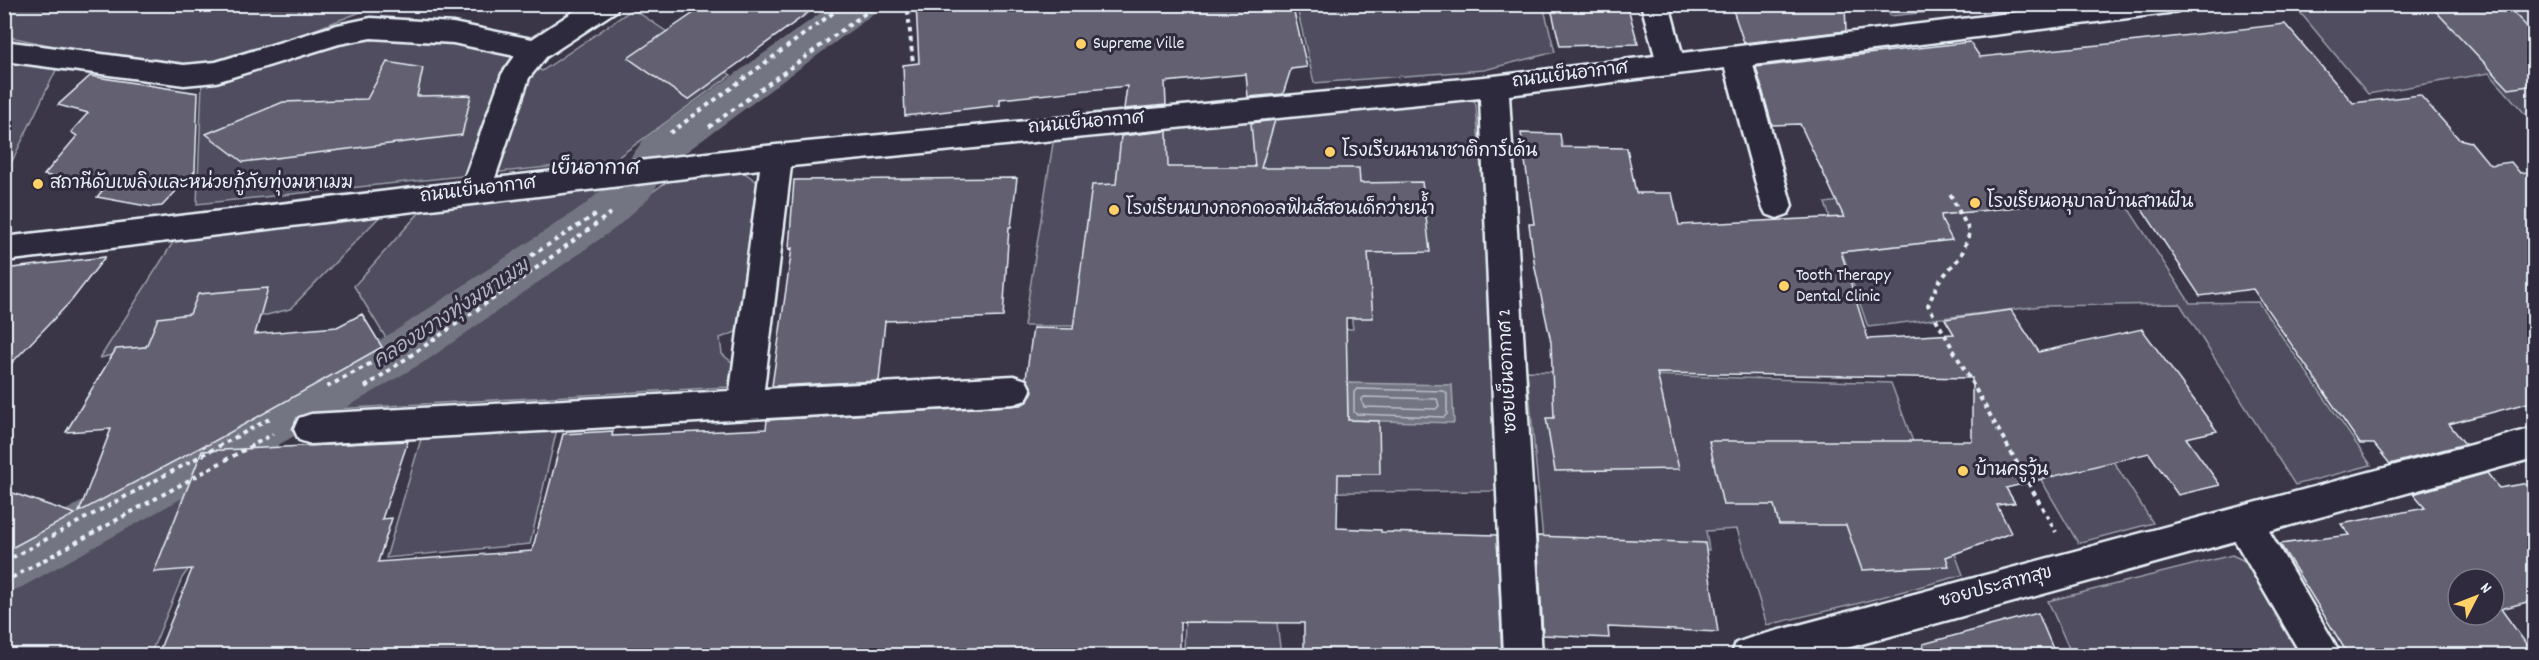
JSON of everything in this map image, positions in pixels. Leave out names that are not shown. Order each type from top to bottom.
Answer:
[{"type":"street","points":[[475,191],[516,74],[536,50],[606,4]]},
{"type":"street","points":[[1655,4],[1671,64]]},
{"type":"street","name":"ถนนเย็นอากาศ","points":[[4,249],[777,156],[1494,86],[2168,4]]},
{"type":"street","points":[[4,51],[184,75],[216,72],[337,35],[371,28],[453,33],[536,50]]},
{"type":"street","points":[[1736,56],[1777,206]]},
{"type":"street","name":"ซอยเย็นอากาศ 2","points":[[1494,86],[1523,656]]},
{"type":"street","points":[[746,405],[777,156]]},
{"type":"street","points":[[297,429],[1014,390]]},
{"type":"street","name":"ซอยประสาทสุข","points":[[1750,656],[2535,443]]},
{"type":"street","points":[[2243,521],[2323,656]]},
{"type":"path","points":[[364,387],[529,274],[647,186],[646,172],[638,163],[662,139],[845,4]]},
{"type":"path","points":[[317,393],[390,353],[488,284],[594,216],[646,172],[878,4]]},
{"type":"path","points":[[908,10],[913,64]]},
{"type":"path","points":[[1950,194],[1970,232],[1961,256],[1940,281],[1928,305],[2075,566]]},
{"type":"path","points":[[4,562],[276,415]]},
{"type":"path","points":[[4,582],[297,429]]},
{"type":"shaded area","points":[[1351,4],[1543,5],[1555,52],[1484,70],[1314,83],[1297,8]]},
{"type":"shaded area","points":[[1886,4],[1997,5],[1890,16]]},
{"type":"shaded area","points":[[5,5],[379,5],[225,64],[178,72],[5,36]]},
{"type":"shaded area","points":[[2294,5],[2534,5],[2534,124],[2489,73],[2368,94]]},
{"type":"shaded area","points":[[633,9],[731,75],[614,160],[197,204],[202,83],[358,39],[398,38],[449,43],[505,54],[542,71]]},
{"type":"shaded area","name":"โรงเรียนอนุบาลบ้านสานฝัน","points":[[1908,46],[1987,187],[2108,177],[2190,303],[2258,302],[2371,465],[2295,485],[2180,304],[2041,306],[1868,327],[1825,203],[1922,190],[1852,54]]},
{"type":"shaded area","points":[[5,57],[57,68],[5,176]]},
{"type":"shaded area","points":[[1473,96],[1476,106],[1494,333],[1496,491],[1239,493],[1250,327],[1353,329],[1334,181],[1180,326],[1024,326],[1054,137]]},
{"type":"shaded area","points":[[745,173],[757,182],[736,332],[720,338],[722,354],[733,363],[728,387],[334,409],[375,389],[672,178]]},
{"type":"shaded area","points":[[628,180],[619,195],[601,210],[392,348],[354,286],[427,204]]},
{"type":"shaded area","points":[[388,208],[290,309],[100,358],[177,236]]},
{"type":"shaded area","points":[[1527,371],[1891,383],[1963,575],[1767,625],[1737,529],[1706,531],[1709,550],[1544,550]]},
{"type":"shaded area","points":[[557,429],[530,544],[386,558],[421,439]]},
{"type":"shaded area","points":[[278,444],[182,578],[150,655],[5,655],[4,591],[160,505],[260,445]]},
{"type":"shaded area","points":[[2111,458],[2153,523],[2078,543],[2040,478]]},
{"type":"shaded area","points":[[2232,555],[2247,562],[2302,655],[2072,655],[2048,601]]},
{"type":"shaded area","points":[[1185,612],[1276,615],[1281,655],[1184,656]]},
{"type":"water","points":[[1347,383],[1452,385],[1454,423],[1348,420]]},
{"type":"building","points":[[707,4],[820,4],[688,100],[628,58]]},
{"type":"building","points":[[916,4],[1292,4],[1307,67],[1291,69],[1283,94],[1248,97],[1246,74],[1165,82],[1166,105],[1124,109],[1127,86],[1000,99],[1000,105],[905,116],[903,65],[919,63]]},
{"type":"building","points":[[1550,4],[1627,4],[1638,44],[1560,46]]},
{"type":"building","points":[[1731,4],[1845,4],[1846,31],[1744,43]]},
{"type":"building","points":[[2429,4],[2505,4],[2535,35],[2535,85],[2509,89]]},
{"type":"building","points":[[2285,24],[2353,103],[2420,95],[2459,139],[2471,142],[2490,165],[2511,162],[2520,173],[2535,171],[2535,401],[2449,424],[2465,444],[2390,464],[2374,444],[2360,444],[2253,289],[2200,296],[2133,195],[1941,215],[1952,240],[1841,252],[1868,339],[1954,334],[1945,319],[2011,310],[2039,352],[2142,329],[2217,431],[2186,438],[2220,485],[2178,495],[2149,453],[2006,488],[2015,503],[1997,505],[2011,533],[1946,557],[1949,566],[1862,570],[1846,525],[1779,525],[1774,505],[1723,505],[1709,441],[1972,441],[1972,378],[1657,373],[1679,469],[1555,471],[1546,418],[1554,418],[1551,342],[1535,268],[1529,224],[1534,224],[1521,133],[1560,134],[1562,147],[1627,148],[1636,193],[1672,193],[1679,225],[1844,217],[1800,124],[1772,125],[1756,67],[1970,42],[1980,57]]},
{"type":"building","points":[[387,62],[423,68],[417,96],[471,95],[462,135],[243,162],[206,134],[283,102],[367,99]]},
{"type":"building","points":[[90,76],[198,93],[195,171],[162,206],[152,207],[97,197],[107,185],[44,175],[77,136],[71,132],[88,113],[58,105]]},
{"type":"building","points":[[1275,120],[1261,168],[1359,168],[1360,183],[1422,182],[1430,252],[1368,253],[1373,318],[1346,318],[1348,420],[1379,421],[1380,474],[1338,474],[1337,528],[1381,530],[1381,532],[1497,535],[1502,656],[1304,656],[1304,623],[1180,622],[1180,656],[157,656],[192,569],[154,572],[202,451],[408,441],[382,519],[392,518],[378,562],[532,551],[563,434],[613,431],[612,436],[766,429],[767,420],[1021,405],[1028,401],[1033,391],[1026,378],[1033,328],[1073,329],[1092,185],[1116,184],[1121,136],[1167,131],[1168,167],[1255,167],[1251,123]]},
{"type":"building","points":[[1017,178],[1011,227],[1009,227],[1003,317],[885,321],[879,381],[772,386],[792,248],[789,249],[794,180]]},
{"type":"building","points":[[105,257],[72,300],[4,371],[4,269]]},
{"type":"building","points":[[268,288],[255,334],[337,327],[362,314],[382,347],[204,447],[205,445],[79,512],[111,429],[66,432],[116,349],[146,347],[158,318],[190,314],[198,294]]},
{"type":"building","points":[[2487,473],[2499,488],[2535,482],[2535,600],[2506,608],[2506,567],[2446,567],[2446,627],[2506,627],[2506,616],[2535,656],[2349,656],[2280,544],[2349,535],[2341,524],[2425,508],[2413,494]]},
{"type":"building","points":[[4,490],[75,514],[4,552]]},
{"type":"building","points":[[1537,536],[1705,543],[1718,632],[1608,627],[1609,638],[1543,635]]},
{"type":"building","points":[[2038,613],[2056,656],[1925,656],[1923,644]]},
{"type":"waterway","name":"คลองขวางทุ่งมหาเมฆ","points":[[4,570],[351,381],[412,345],[602,215],[633,187],[659,150],[861,4]]},
{"type":"place","name":"Supreme Ville","points":[[1081,44]]},
{"type":"place","name":"โรงเรียนนานาชาติการ์เด้น","points":[[1330,152]]},
{"type":"place","name":"สถานีดับเพลิงและหน่วยกู้ภัยทุ่งมหาเมฆ","points":[[38,184]]},
{"type":"place","name":"โรงเรียนอนุบาลบ้านสานฝัน","points":[[1975,203]]},
{"type":"place","name":"โรงเรียนบางกอกดอลฟินส์สอนเด็กว่ายน้ำ","points":[[1114,210]]},
{"type":"place","name":"Tooth Therapy Dental Clinic","points":[[1784,286]]},
{"type":"place","name":"บ้านครูวุ้น","points":[[1963,471]]},
{"type":"district","name":"เย็นอากาศ","points":[[595,170]]}]
